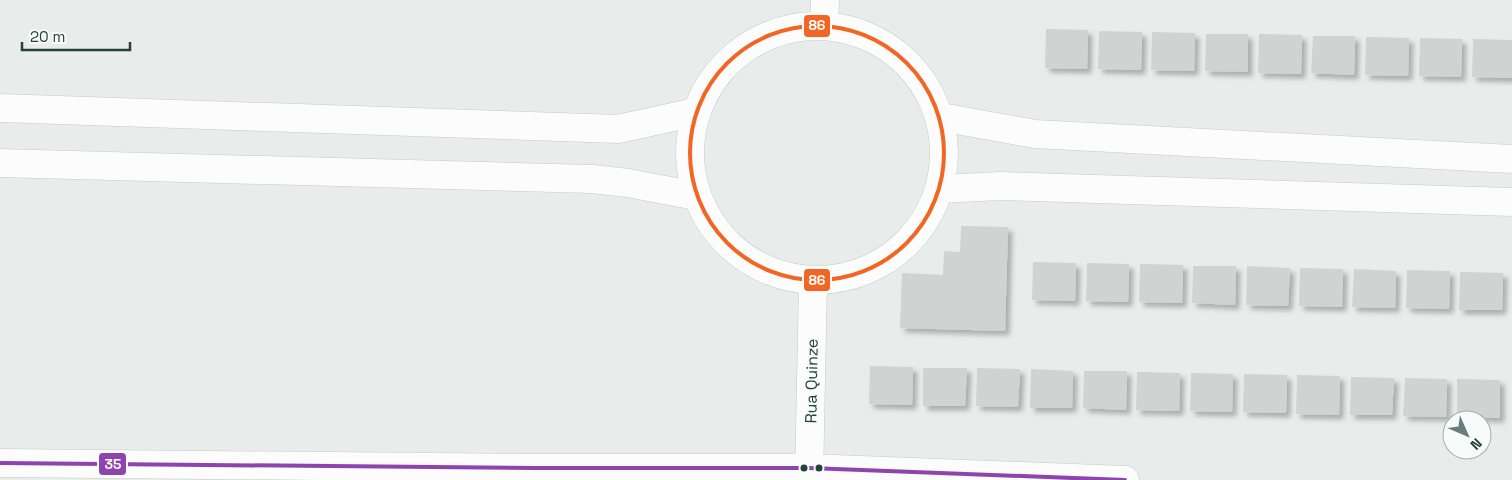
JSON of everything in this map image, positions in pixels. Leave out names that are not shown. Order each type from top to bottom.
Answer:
[{"type":"street","points":[[824,12],[891,47],[917,71],[941,117],[946,144],[940,188],[921,228],[892,258],[854,276],[813,282],[776,275],[743,258],[716,233],[696,196],[688,154],[696,112],[716,78],[746,47],[824,12]]},
{"type":"street","points":[[0,108],[618,129],[696,112]]},
{"type":"street","points":[[941,117],[1035,134],[1512,159]]},
{"type":"street","points":[[0,163],[592,179],[628,183],[696,196]]},
{"type":"street","points":[[940,188],[1001,186],[1512,202]]},
{"type":"street","name":"Rua Quinze","points":[[809,474],[813,282]]},
{"type":"street","points":[[0,463],[259,473],[809,474],[1125,480]]},
{"type":"building","points":[[1046,29],[1088,30],[1087,69],[1045,68]]},
{"type":"building","points":[[1099,31],[1142,32],[1141,70],[1098,69]]},
{"type":"building","points":[[1152,32],[1195,33],[1194,71],[1151,70]]},
{"type":"building","points":[[1206,34],[1248,34],[1248,72],[1205,71]]},
{"type":"building","points":[[1259,34],[1302,35],[1301,74],[1258,73]]},
{"type":"building","points":[[1313,36],[1355,36],[1354,75],[1311,73]]},
{"type":"building","points":[[1366,37],[1409,38],[1408,76],[1365,75]]},
{"type":"building","points":[[1420,38],[1462,39],[1461,77],[1419,76]]},
{"type":"building","points":[[1473,39],[1512,40],[1512,78],[1472,77]]},
{"type":"building","points":[[961,226],[1008,227],[1005,331],[900,328],[902,273],[943,275],[944,251],[960,252]]},
{"type":"building","points":[[1033,262],[1076,263],[1075,301],[1032,300]]},
{"type":"building","points":[[1087,263],[1129,264],[1128,302],[1086,301]]},
{"type":"building","points":[[1140,264],[1183,265],[1182,303],[1139,302]]},
{"type":"building","points":[[1193,266],[1236,266],[1235,305],[1192,303]]},
{"type":"building","points":[[1247,266],[1290,268],[1288,306],[1246,305]]},
{"type":"building","points":[[1300,268],[1343,269],[1342,307],[1299,306]]},
{"type":"building","points":[[1354,269],[1396,271],[1395,308],[1352,307]]},
{"type":"building","points":[[1407,270],[1450,271],[1449,309],[1406,308]]},
{"type":"building","points":[[1460,272],[1503,273],[1502,310],[1459,310]]},
{"type":"building","points":[[870,366],[913,367],[912,405],[869,404]]},
{"type":"building","points":[[923,368],[967,368],[965,406],[923,406]]},
{"type":"building","points":[[977,368],[1020,369],[1018,407],[976,406]]},
{"type":"building","points":[[1031,369],[1073,371],[1072,408],[1030,408]]},
{"type":"building","points":[[1084,371],[1127,371],[1126,410],[1083,408]]},
{"type":"building","points":[[1137,372],[1180,373],[1179,411],[1136,410]]},
{"type":"building","points":[[1191,373],[1233,374],[1232,412],[1190,411]]},
{"type":"building","points":[[1244,374],[1287,375],[1286,413],[1243,412]]},
{"type":"building","points":[[1297,375],[1340,376],[1339,415],[1296,414]]},
{"type":"building","points":[[1351,377],[1394,378],[1392,415],[1350,415]]},
{"type":"building","points":[[1405,378],[1447,379],[1446,410],[1442,410],[1442,417],[1403,416]]},
{"type":"building","points":[[1457,379],[1500,380],[1500,418],[1492,418],[1492,410],[1457,410]]},
{"type":"transit line","name":"86","points":[[805,26],[829,26],[866,35],[888,47],[907,63],[923,82],[935,104],[942,128],[944,153],[942,178],[935,202],[923,224],[907,243],[888,259],[866,271],[829,280],[805,280],[768,271],[746,259],[719,234],[699,202],[695,190],[690,165],[690,141],[699,104],[711,82],[736,55],[768,35],[780,31],[805,26]]},
{"type":"transit line","name":"35","points":[[0,463],[535,468],[809,468],[1125,480]]}]
